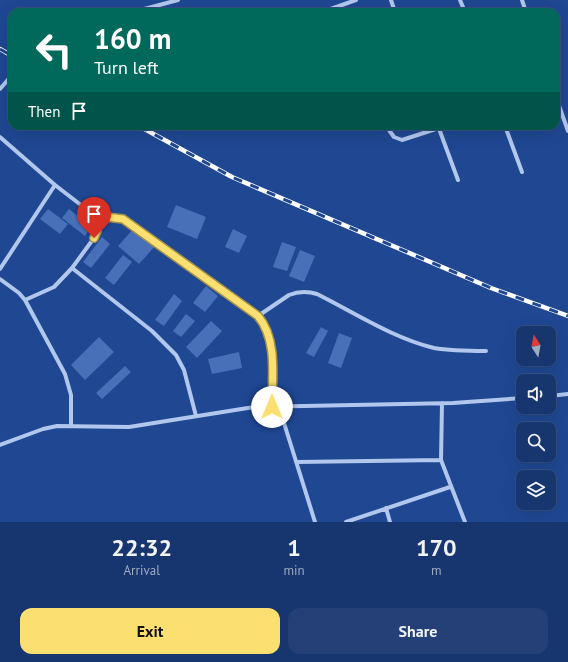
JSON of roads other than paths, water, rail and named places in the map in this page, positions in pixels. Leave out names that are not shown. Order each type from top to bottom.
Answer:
[{"type":"street","points":[[148,8],[178,0]]},
{"type":"street","points":[[333,8],[356,0]]},
{"type":"street","points":[[0,89],[8,80]]},
{"type":"street","points":[[560,108],[568,131]]},
{"type":"street","points":[[389,130],[394,137],[402,140],[430,130]]},
{"type":"street","points":[[439,130],[458,180]]},
{"type":"street","points":[[506,130],[522,172]]},
{"type":"street","points":[[0,137],[90,212],[98,216],[123,219],[134,225],[258,316],[264,323],[272,343],[272,407]]},
{"type":"street","points":[[0,269],[55,184]]},
{"type":"street","points":[[25,300],[54,287],[72,268],[94,238],[97,231],[98,216]]},
{"type":"street","points":[[72,268],[152,331],[176,355],[184,370],[196,416]]},
{"type":"street","points":[[0,279],[19,293],[25,300],[65,374],[71,395],[71,425]]},
{"type":"street","points":[[258,316],[289,295],[307,291],[317,294],[394,333],[423,345],[449,350],[486,351]]},
{"type":"street","points":[[556,395],[568,394]]},
{"type":"street","points":[[0,445],[42,429],[71,425],[113,428],[129,427],[236,409],[442,403],[516,398]]},
{"type":"street","points":[[442,403],[440,460],[464,522]]},
{"type":"street","points":[[279,407],[315,522]]},
{"type":"street","points":[[296,462],[440,460]]},
{"type":"street","points":[[346,522],[450,487]]},
{"type":"street","points":[[386,508],[390,522]]},
{"type":"railway","points":[[0,49],[8,54]]},
{"type":"railway","points":[[146,130],[232,177],[491,288],[568,316]]}]
